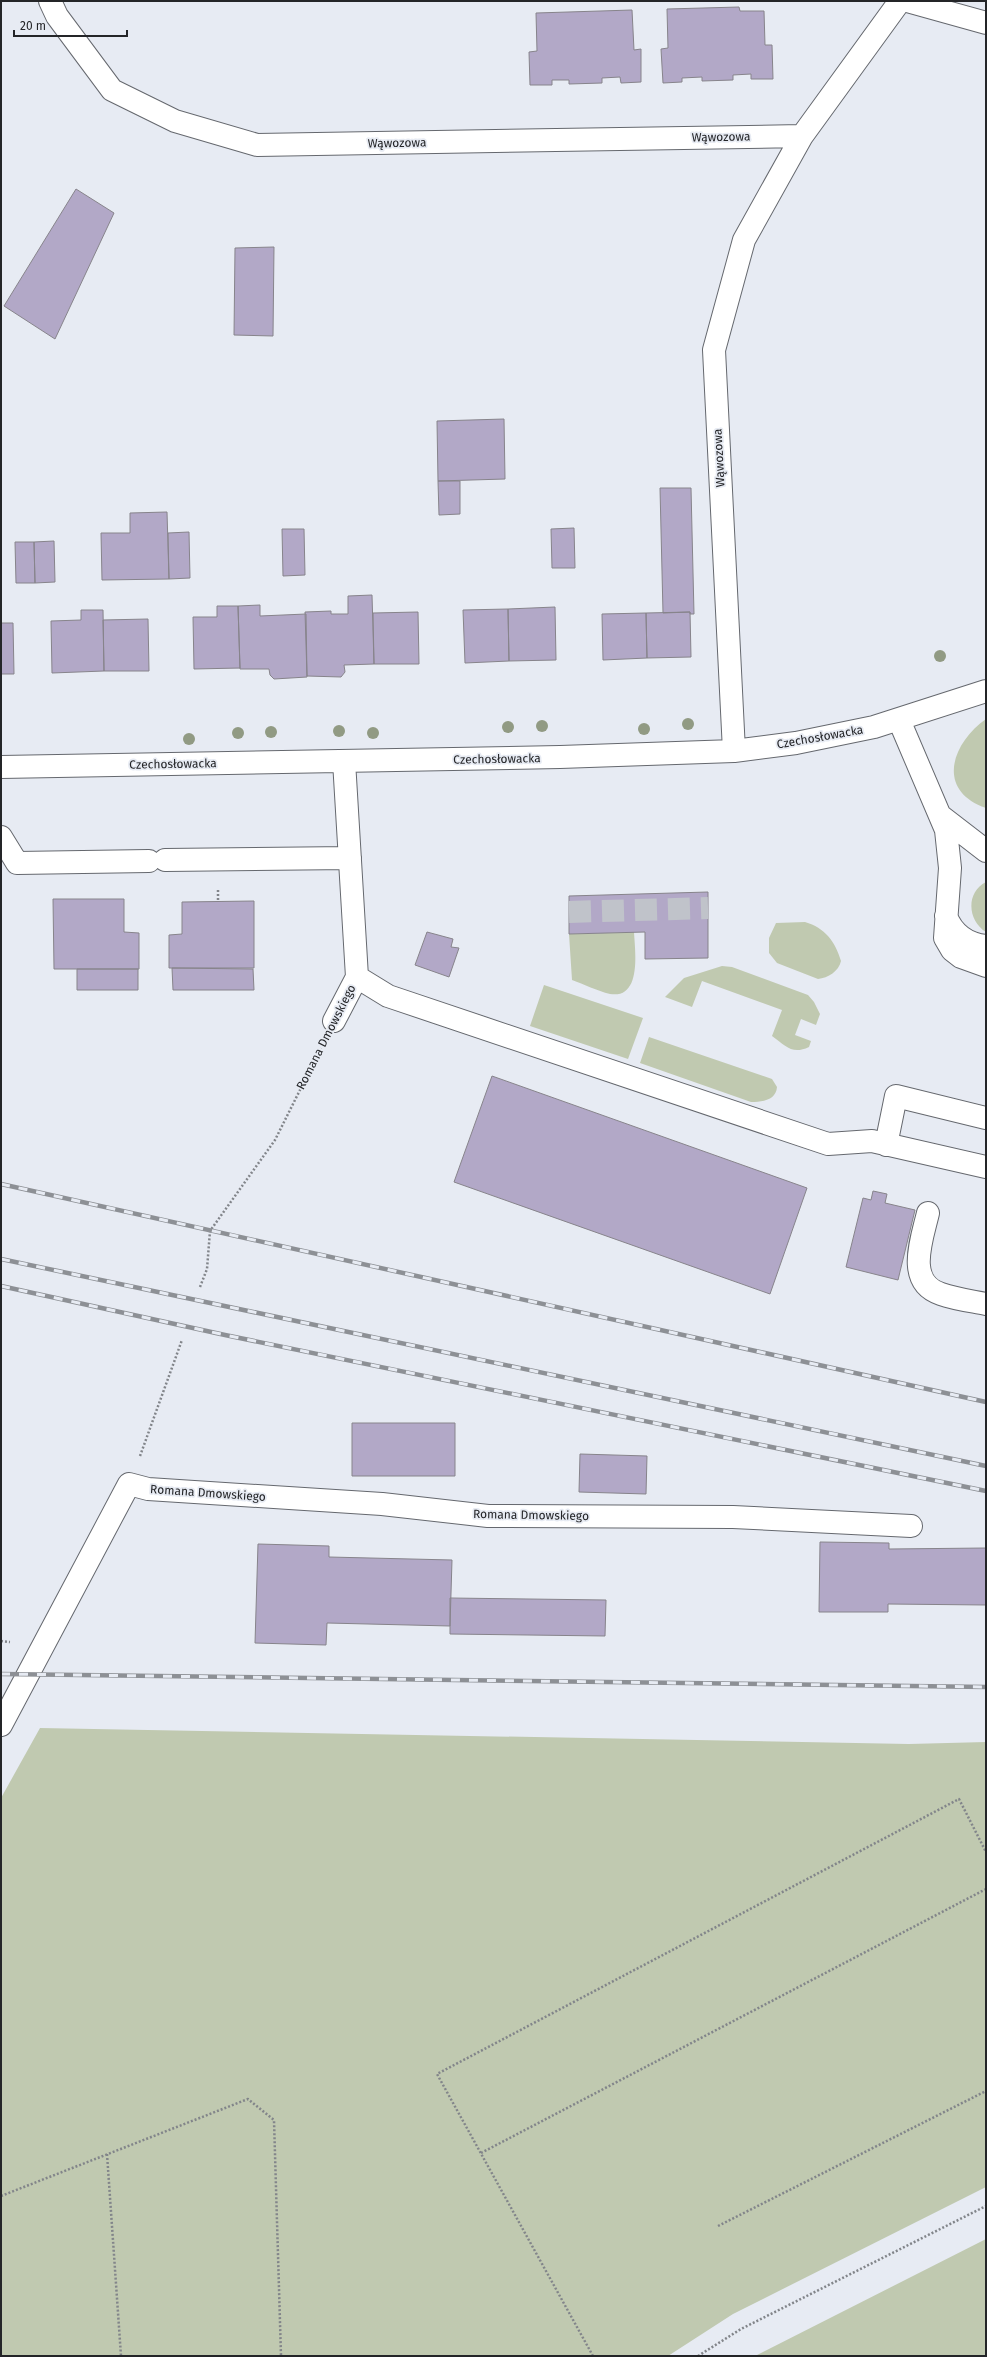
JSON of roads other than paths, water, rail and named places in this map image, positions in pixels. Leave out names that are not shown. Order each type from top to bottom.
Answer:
[{"type":"street","name":"Wąwozowa","points":[[50,1],[57,16],[112,90],[176,121],[257,145],[802,136]]},
{"type":"street","name":"Wąwozowa","points":[[734,751],[714,350],[744,240],[802,136],[900,1]]},
{"type":"street","points":[[907,1],[986,23]]},
{"type":"street","name":"Czechosłowacka","points":[[1,767],[344,762],[654,755],[734,751],[796,743],[899,720],[986,691]]},
{"type":"street","points":[[899,720],[942,817],[946,830],[950,868],[944,933],[952,950],[967,961],[986,966]]},
{"type":"street","name":"Romana Dmowskiego","points":[[334,1021],[357,976],[344,762]]},
{"type":"street","points":[[942,817],[984,847]]},
{"type":"street","points":[[1,838],[17,863],[350,858]]},
{"type":"street","points":[[946,916],[959,935],[973,944],[986,946]]},
{"type":"street","points":[[357,976],[388,996],[828,1144],[872,1141],[986,1167]]},
{"type":"street","points":[[886,1145],[896,1096],[986,1118]]},
{"type":"street","points":[[928,1213],[918,1256],[918,1267],[922,1278],[929,1287],[940,1294],[986,1304]]},
{"type":"street","name":"Romana Dmowskiego","points":[[1,1725],[129,1484],[148,1489],[382,1504],[488,1516],[733,1517],[911,1526]]},
{"type":"tunnel","points":[[569,912],[708,908]]},
{"type":"railway","points":[[1,1184],[986,1402]]},
{"type":"railway","points":[[1,1259],[986,1466]]},
{"type":"railway","points":[[1,1286],[225,1335],[986,1491]]},
{"type":"railway","points":[[1,1674],[986,1687]]}]
